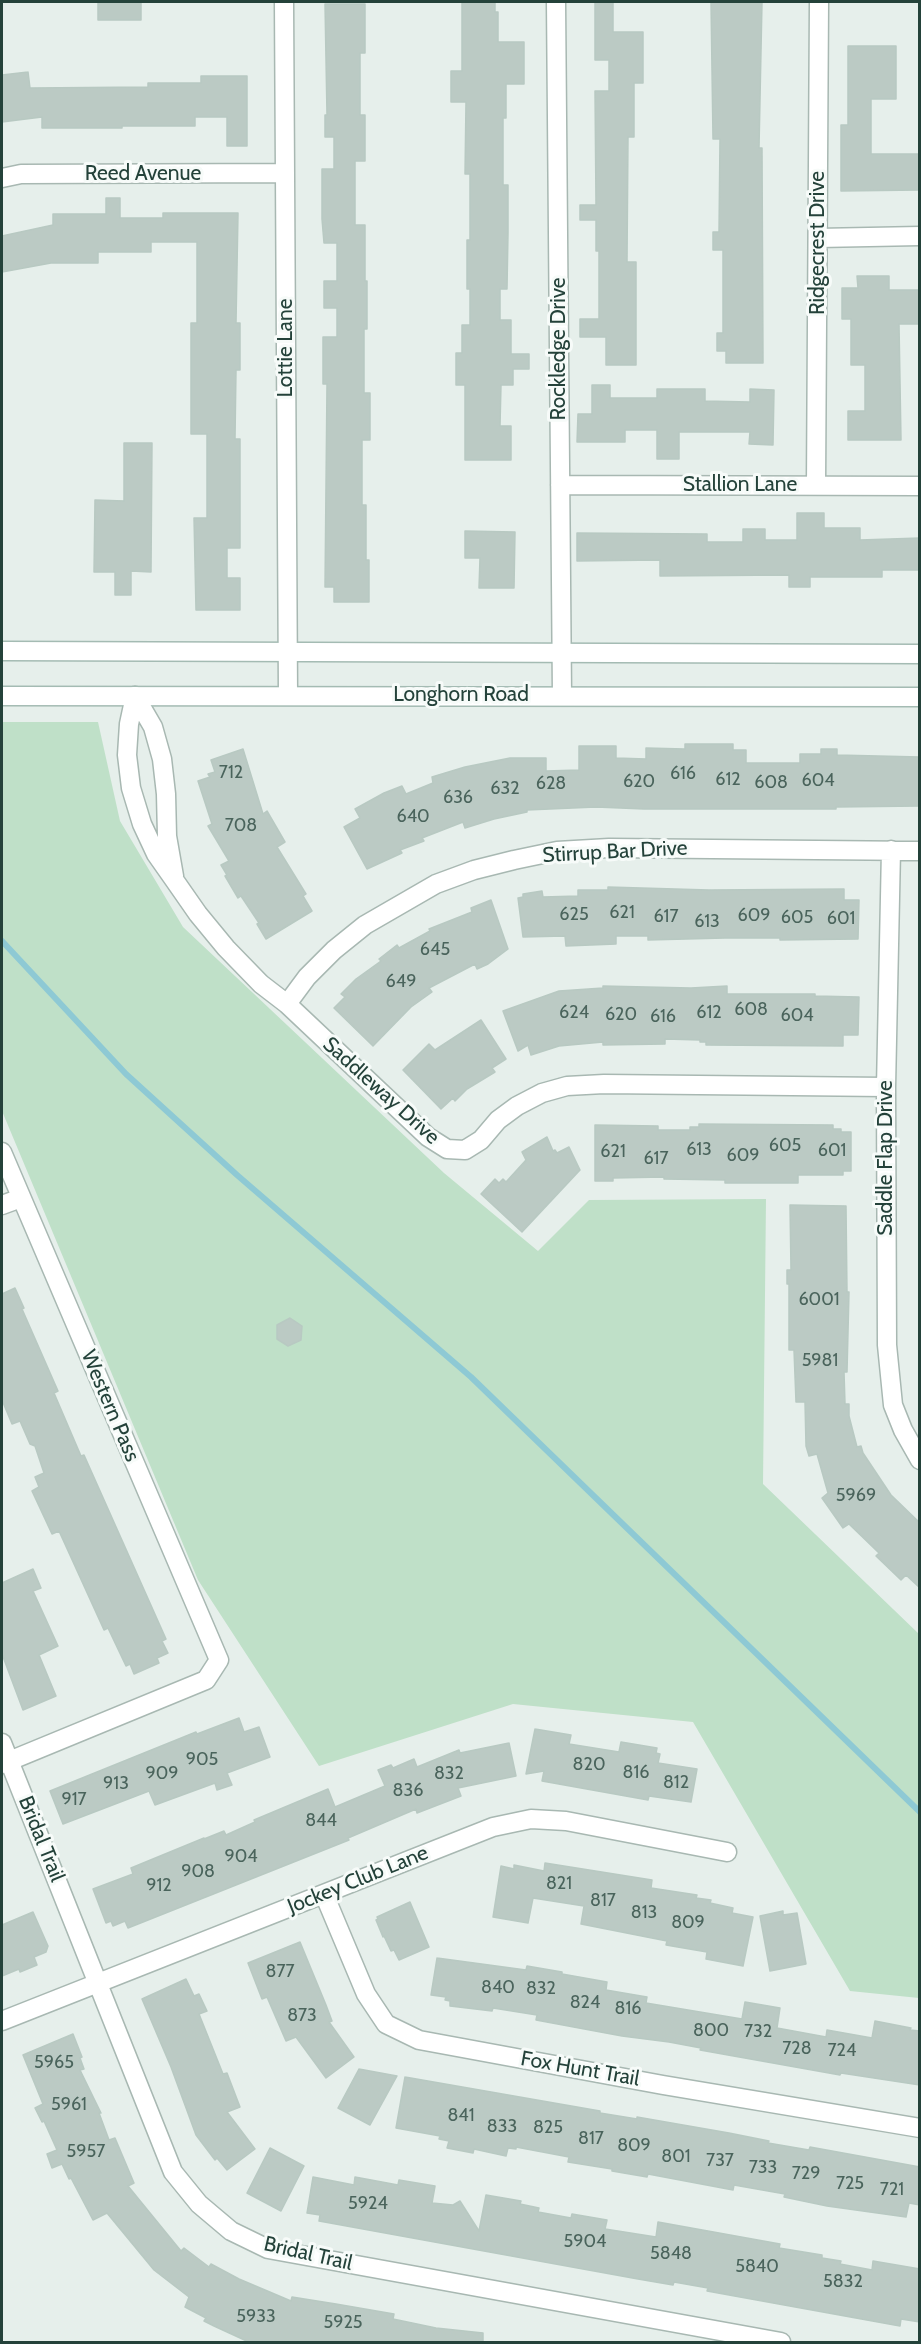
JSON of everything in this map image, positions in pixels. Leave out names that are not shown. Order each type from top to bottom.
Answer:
[{"type":"street","name":"Lottie Lane","points":[[284,2],[288,695]]},
{"type":"street","name":"Rockledge Drive","points":[[556,2],[562,696]]},
{"type":"street","name":"Ridgecrest Drive","points":[[816,485],[819,2]]},
{"type":"street","name":"Reed Avenue","points":[[2,178],[21,174],[285,174]]},
{"type":"street","points":[[818,238],[920,236]]},
{"type":"street","name":"Stallion Lane","points":[[560,485],[920,486]]},
{"type":"street","name":"Longhorn Road","points":[[2,651],[920,654]]},
{"type":"street","name":"Longhorn Road","points":[[2,696],[920,697]]},
{"type":"street","name":"Saddleway Drive","points":[[135,696],[129,724],[127,755],[131,788],[142,824],[156,854],[198,914],[226,948],[261,984],[287,1004],[428,1137],[447,1149],[465,1150],[481,1140],[498,1120],[517,1106],[542,1093],[567,1086],[604,1084],[886,1087]]},
{"type":"street","name":"Saddleway Drive","points":[[135,696],[153,727],[162,759],[167,837],[175,881]]},
{"type":"street","name":"Stirrup Bar Drive","points":[[287,1004],[307,977],[334,950],[364,926],[436,884],[474,870],[557,851],[609,848],[920,851]]},
{"type":"street","name":"Saddle Flap Drive","points":[[891,850],[886,1087],[888,1378],[893,1405],[903,1430],[920,1460]]},
{"type":"street","name":"Western Pass","points":[[2,1152],[219,1660],[206,1680],[5,1762]]},
{"type":"street","points":[[2,1205],[21,1198]]},
{"type":"street","name":"Bridal Trail","points":[[2,1743],[5,1762],[98,1984],[173,2172],[199,2204],[231,2230],[268,2249],[781,2343]]},
{"type":"street","name":"Jockey Club Lane","points":[[2,2020],[493,1827],[531,1819],[566,1821],[727,1852]]},
{"type":"street","name":"Fox Hunt Trail","points":[[324,1894],[366,1994],[386,2024],[419,2040],[663,2085],[920,2128]]},
{"type":"green space","points":[[2,722],[98,722],[120,821],[183,927],[444,1173],[538,1251],[589,1200],[766,1199],[763,1484],[919,1634],[919,1998],[850,1991],[693,1722],[513,1704],[319,1766],[198,1580],[2,1111]]},
{"type":"building","points":[[98,2],[141,2],[141,20],[98,20]]},
{"type":"building","points":[[462,2],[495,2],[495,12],[498,12],[498,42],[524,42],[524,84],[506,84],[506,118],[503,118],[503,185],[508,185],[508,233],[507,289],[500,289],[500,320],[511,320],[511,354],[529,354],[529,369],[513,369],[513,385],[501,385],[500,426],[511,426],[511,460],[465,460],[465,385],[456,385],[456,353],[462,353],[462,325],[470,325],[467,240],[470,240],[470,174],[465,174],[466,102],[451,102],[451,71],[462,71]]},
{"type":"building","points":[[595,2],[613,2],[613,32],[643,32],[643,83],[634,83],[634,137],[628,137],[627,262],[636,262],[636,365],[606,365],[606,337],[580,337],[580,319],[599,319],[599,251],[596,251],[596,220],[580,220],[580,205],[596,205],[595,91],[609,91],[609,60],[595,60]]},
{"type":"building","points":[[711,2],[762,2],[759,148],[762,148],[763,363],[726,363],[726,351],[717,351],[717,333],[723,333],[723,250],[713,250],[713,232],[719,232],[720,139],[713,139]]},
{"type":"building","points":[[325,4],[365,4],[365,53],[360,53],[360,115],[365,115],[365,161],[355,161],[355,225],[365,225],[367,329],[364,329],[364,393],[370,393],[370,440],[362,440],[362,505],[366,505],[369,602],[334,602],[334,587],[325,587],[327,384],[323,384],[323,337],[337,337],[337,308],[324,308],[324,281],[337,281],[337,243],[324,243],[322,219],[322,169],[334,169],[334,137],[325,137],[325,115],[327,115]]},
{"type":"building","points":[[848,46],[896,46],[896,99],[871,99],[871,154],[920,154],[920,190],[841,191],[841,125],[848,125]]},
{"type":"building","points":[[28,72],[30,88],[148,87],[148,83],[201,83],[201,76],[247,76],[247,146],[227,146],[227,117],[195,117],[195,126],[122,126],[122,128],[42,128],[42,117],[2,122],[2,75]]},
{"type":"building","points":[[106,198],[120,198],[120,218],[163,218],[163,213],[238,213],[236,323],[240,323],[240,370],[236,370],[235,439],[240,439],[240,548],[227,548],[227,578],[240,578],[240,610],[196,610],[194,518],[207,518],[207,434],[191,434],[191,323],[197,323],[197,242],[151,242],[151,252],[98,252],[98,263],[51,263],[2,272],[2,236],[53,225],[53,214],[106,214]]},
{"type":"building","points":[[857,276],[889,276],[889,290],[920,290],[920,324],[899,324],[901,440],[848,440],[848,411],[865,411],[865,365],[851,365],[851,319],[842,319],[842,288],[858,288]]},
{"type":"building","points":[[592,385],[610,385],[610,398],[657,398],[657,389],[705,389],[705,401],[750,402],[750,389],[774,390],[773,445],[749,444],[750,432],[679,432],[679,459],[657,459],[657,430],[625,430],[625,442],[577,442],[578,414],[592,414]]},
{"type":"building","points":[[124,443],[152,443],[151,572],[131,571],[131,595],[115,595],[115,572],[94,572],[95,500],[124,501]]},
{"type":"building","points":[[797,513],[824,513],[824,528],[860,528],[860,540],[920,538],[920,570],[882,570],[882,577],[810,577],[810,587],[789,587],[789,575],[660,576],[660,560],[577,561],[577,533],[707,534],[707,542],[743,542],[743,529],[765,529],[765,540],[797,540]]},
{"type":"building","points":[[465,531],[515,532],[514,588],[479,588],[480,558],[465,558]]},
{"type":"building","points":[[685,744],[733,744],[733,750],[746,750],[746,763],[800,763],[800,754],[821,754],[821,749],[837,749],[837,755],[920,757],[920,806],[836,807],[836,809],[596,807],[527,810],[527,812],[465,828],[463,822],[422,838],[424,841],[400,850],[402,853],[367,869],[344,827],[360,818],[355,809],[384,793],[402,786],[406,794],[433,783],[432,777],[465,767],[510,758],[546,758],[546,771],[579,770],[579,746],[616,746],[616,758],[646,759],[646,748],[685,749]]},
{"type":"building","points":[[243,749],[263,814],[267,811],[285,842],[277,847],[306,894],[303,896],[312,911],[266,939],[257,924],[259,923],[241,896],[238,898],[225,876],[227,875],[221,865],[229,861],[208,826],[212,824],[198,781],[210,777],[208,774],[215,772],[211,760]]},
{"type":"building","points":[[608,887],[709,890],[844,889],[844,900],[859,900],[858,939],[648,940],[648,936],[616,936],[616,944],[566,946],[565,936],[523,937],[518,898],[523,897],[523,894],[542,891],[543,897],[578,896],[578,890],[608,890]]},
{"type":"building","points":[[491,900],[508,949],[488,964],[477,969],[475,964],[429,988],[432,992],[411,1007],[373,1046],[334,1008],[345,997],[341,994],[356,979],[381,961],[379,959],[397,945],[399,948],[430,931],[429,929],[472,912],[471,908]]},
{"type":"building","points":[[603,986],[691,988],[727,986],[727,994],[815,994],[815,996],[859,997],[858,1035],[843,1035],[843,1046],[706,1045],[706,1042],[700,1042],[700,1040],[665,1039],[665,1044],[603,1045],[603,1042],[559,1046],[531,1055],[528,1045],[518,1051],[503,1011],[559,991],[603,988]]},
{"type":"building","points":[[481,1020],[506,1059],[492,1068],[495,1072],[467,1089],[455,1101],[453,1098],[441,1109],[403,1070],[429,1044],[435,1050]]},
{"type":"building","points":[[699,1124],[833,1125],[833,1129],[851,1132],[851,1171],[843,1171],[843,1175],[798,1175],[798,1183],[725,1183],[725,1180],[664,1179],[664,1177],[613,1178],[613,1181],[595,1181],[595,1125],[658,1126],[658,1130],[690,1130],[690,1127],[699,1127]]},
{"type":"building","points":[[547,1137],[553,1151],[557,1153],[569,1147],[580,1170],[522,1232],[481,1194],[495,1179],[499,1183],[503,1179],[506,1182],[526,1160],[522,1152]]},
{"type":"building","points":[[790,1205],[846,1206],[847,1292],[849,1292],[847,1372],[844,1372],[845,1404],[849,1404],[849,1416],[857,1447],[861,1446],[863,1453],[891,1495],[920,1523],[920,1588],[906,1575],[901,1580],[876,1556],[879,1553],[849,1524],[843,1528],[822,1498],[828,1493],[817,1454],[809,1456],[806,1446],[805,1402],[796,1402],[794,1350],[789,1350],[787,1270],[791,1270]]},
{"type":"building","points":[[15,1288],[58,1391],[54,1393],[81,1456],[84,1455],[166,1639],[162,1641],[168,1653],[157,1658],[159,1663],[134,1674],[130,1664],[126,1666],[108,1628],[104,1630],[59,1531],[52,1534],[32,1491],[39,1487],[35,1477],[44,1473],[35,1446],[30,1444],[20,1421],[12,1424],[2,1400],[2,1294]]},
{"type":"building","points":[[290,1318],[302,1326],[301,1340],[288,1346],[277,1339],[277,1325]]},
{"type":"building","points":[[33,1569],[41,1588],[33,1591],[58,1646],[39,1655],[56,1696],[23,1710],[2,1654],[2,1583]]},
{"type":"building","points":[[239,1718],[244,1732],[259,1727],[270,1757],[227,1773],[232,1785],[217,1790],[215,1783],[155,1805],[149,1791],[63,1824],[50,1791],[196,1732],[197,1734]]},
{"type":"building","points":[[535,1729],[571,1735],[569,1744],[619,1752],[621,1742],[657,1748],[656,1753],[660,1754],[658,1763],[697,1769],[691,1802],[649,1796],[648,1800],[542,1781],[544,1771],[526,1774]]},
{"type":"building","points":[[509,1743],[516,1776],[458,1788],[461,1796],[417,1813],[416,1809],[348,1838],[349,1840],[128,1928],[125,1921],[113,1926],[111,1921],[106,1923],[93,1889],[133,1874],[131,1868],[224,1831],[226,1835],[255,1822],[254,1820],[328,1789],[335,1807],[385,1786],[378,1770],[391,1765],[393,1768],[414,1759],[417,1767],[459,1750],[460,1753]]},
{"type":"building","points":[[545,1863],[652,1880],[651,1888],[697,1895],[696,1898],[711,1900],[710,1903],[733,1908],[732,1913],[753,1917],[743,1966],[706,1959],[707,1952],[666,1945],[667,1941],[581,1924],[584,1906],[533,1898],[528,1923],[493,1917],[501,1866],[514,1869],[514,1865],[544,1871]]},
{"type":"building","points":[[410,1902],[429,1947],[399,1960],[394,1950],[391,1951],[376,1920],[377,1917]]},
{"type":"building","points":[[783,1911],[783,1915],[797,1913],[806,1964],[770,1971],[760,1916]]},
{"type":"building","points":[[33,1912],[48,1946],[46,1952],[34,1957],[37,1965],[2,1976],[2,1925]]},
{"type":"building","points":[[300,1942],[332,2021],[329,2022],[354,2057],[326,2078],[296,2037],[286,2041],[267,1997],[262,1999],[248,1963]]},
{"type":"building","points":[[437,1958],[526,1970],[527,1966],[562,1972],[562,1974],[607,1982],[606,1990],[647,1997],[646,2003],[742,2019],[745,2002],[780,2008],[777,2028],[826,2037],[827,2030],[872,2038],[875,2021],[911,2028],[910,2030],[920,2031],[920,2085],[841,2073],[840,2075],[700,2050],[701,2048],[669,2042],[622,2036],[536,2020],[537,2015],[493,2008],[492,2011],[450,2006],[450,2001],[445,2000],[446,1997],[431,1995]]},
{"type":"building","points":[[186,1979],[194,1996],[199,1994],[207,2011],[199,2014],[223,2074],[227,2073],[240,2107],[227,2112],[255,2149],[227,2170],[217,2158],[215,2160],[196,2135],[171,2067],[142,1999]]},
{"type":"building","points":[[73,2034],[82,2057],[80,2058],[84,2069],[80,2070],[101,2113],[99,2113],[109,2140],[115,2138],[134,2183],[128,2186],[181,2251],[184,2248],[209,2267],[211,2264],[239,2279],[291,2301],[292,2297],[336,2304],[394,2314],[393,2319],[436,2328],[483,2333],[483,2343],[251,2343],[204,2321],[206,2318],[185,2307],[189,2297],[154,2270],[107,2213],[93,2220],[62,2164],[52,2168],[47,2154],[57,2150],[44,2121],[42,2122],[35,2108],[43,2104],[23,2055]]},
{"type":"building","points":[[359,2069],[397,2076],[370,2125],[338,2108]]},
{"type":"building","points":[[405,2077],[600,2111],[600,2113],[729,2133],[769,2141],[768,2143],[809,2150],[810,2147],[920,2167],[920,2205],[909,2203],[906,2217],[827,2206],[784,2197],[785,2194],[734,2185],[733,2190],[648,2174],[647,2177],[612,2171],[612,2169],[568,2162],[569,2157],[516,2147],[516,2149],[508,2148],[506,2156],[474,2149],[473,2153],[447,2148],[449,2141],[439,2139],[440,2136],[396,2128]]},
{"type":"building","points":[[270,2148],[304,2166],[281,2211],[247,2193]]},
{"type":"building","points":[[313,2177],[354,2185],[355,2177],[398,2185],[399,2180],[435,2186],[432,2203],[453,2205],[460,2201],[479,2231],[486,2195],[521,2201],[520,2204],[539,2208],[538,2212],[571,2218],[572,2214],[607,2220],[605,2229],[656,2237],[658,2222],[780,2244],[779,2248],[822,2255],[822,2258],[841,2261],[840,2264],[872,2270],[873,2261],[920,2269],[920,2322],[901,2319],[900,2326],[707,2291],[708,2288],[638,2279],[319,2221],[320,2215],[307,2213]]},
{"type":"waterway","points":[[2,941],[126,1074],[237,1175],[471,1377],[920,1812]]}]
